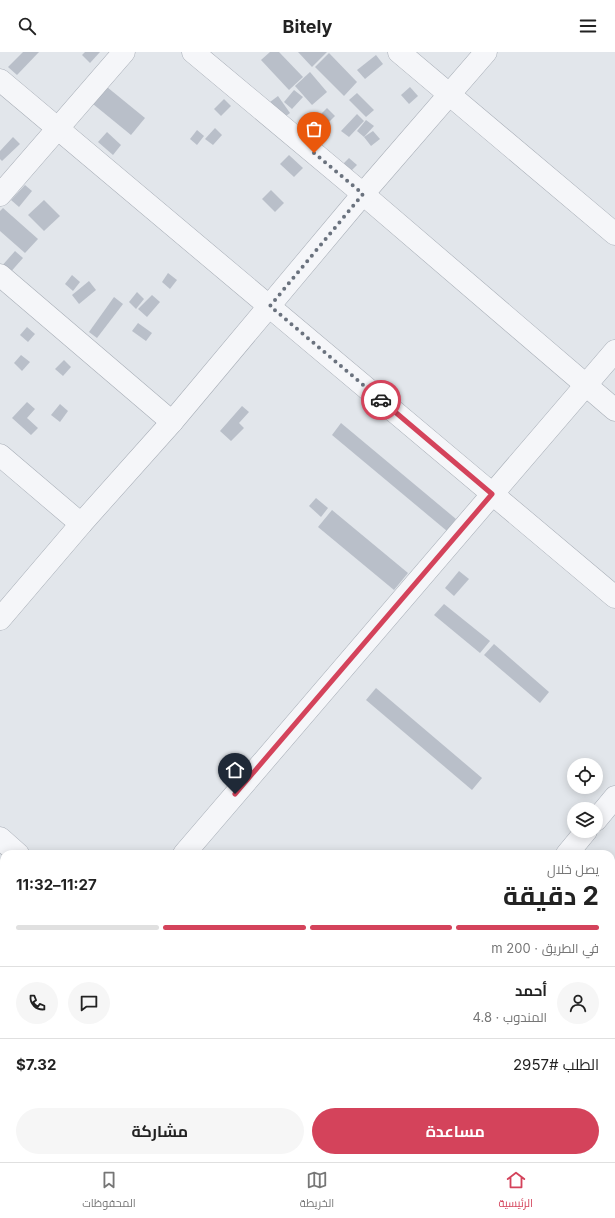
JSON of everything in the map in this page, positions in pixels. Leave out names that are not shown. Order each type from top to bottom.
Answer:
[{"type":"street","points":[[0,195],[124,52]]},
{"type":"street","points":[[193,52],[363,194],[615,410]]},
{"type":"street","points":[[399,52],[615,234]]},
{"type":"street","points":[[0,620],[81,524],[172,422],[363,194],[486,52]]},
{"type":"street","points":[[0,80],[615,597]]},
{"type":"street","points":[[0,275],[172,422]]},
{"type":"street","points":[[187,850],[615,351]]},
{"type":"street","points":[[0,455],[81,524]]},
{"type":"street","points":[[603,813],[613,802]]},
{"type":"street","points":[[0,838],[14,850]]},
{"type":"street","points":[[570,850],[580,838]]},
{"type":"building","points":[[23,52],[39,52],[17,75],[8,67]]},
{"type":"building","points":[[85,52],[100,52],[90,63],[82,55]]},
{"type":"building","points":[[270,52],[279,52],[303,77],[289,90],[261,60]]},
{"type":"building","points":[[298,52],[327,52],[312,67]]},
{"type":"building","points":[[329,53],[357,82],[344,96],[315,67]]},
{"type":"building","points":[[376,55],[383,64],[365,79],[357,70]]},
{"type":"building","points":[[310,72],[327,92],[312,105],[295,86]]},
{"type":"building","points":[[107,87],[145,118],[131,135],[93,104]]},
{"type":"building","points":[[410,87],[418,96],[409,104],[401,95]]},
{"type":"building","points":[[294,90],[303,97],[292,109],[284,102]]},
{"type":"building","points":[[357,93],[374,110],[366,117],[349,100]]},
{"type":"building","points":[[278,96],[290,113],[282,119],[270,102]]},
{"type":"building","points":[[224,99],[231,106],[221,116],[214,109]]},
{"type":"building","points":[[327,108],[335,116],[325,126],[317,118]]},
{"type":"building","points":[[357,114],[364,121],[349,137],[341,131]]},
{"type":"building","points":[[366,120],[374,126],[364,137],[357,131]]},
{"type":"building","points":[[215,128],[222,135],[213,145],[205,139]]},
{"type":"building","points":[[197,130],[204,136],[197,145],[190,139]]},
{"type":"building","points":[[373,131],[380,139],[371,146],[364,137]]},
{"type":"building","points":[[107,132],[121,145],[113,155],[98,142]]},
{"type":"building","points":[[13,137],[20,144],[2,161],[0,159],[0,151]]},
{"type":"building","points":[[289,155],[303,168],[294,177],[280,164]]},
{"type":"building","points":[[349,158],[357,165],[348,174],[340,167]]},
{"type":"building","points":[[25,185],[32,191],[19,207],[11,200]]},
{"type":"building","points":[[271,190],[284,203],[275,212],[262,199]]},
{"type":"building","points":[[44,200],[60,216],[44,231],[28,215]]},
{"type":"building","points":[[3,208],[38,239],[25,253],[0,231],[0,211]]},
{"type":"building","points":[[15,251],[23,258],[8,275],[0,268]]},
{"type":"building","points":[[168,273],[177,280],[170,289],[162,282]]},
{"type":"building","points":[[72,275],[80,282],[73,291],[65,284]]},
{"type":"building","points":[[89,281],[96,290],[79,304],[72,295]]},
{"type":"building","points":[[137,292],[144,299],[136,309],[129,302]]},
{"type":"building","points":[[152,295],[160,302],[147,317],[138,309]]},
{"type":"building","points":[[114,297],[123,304],[97,338],[89,332]]},
{"type":"building","points":[[138,323],[152,333],[146,341],[132,331]]},
{"type":"building","points":[[27,327],[35,334],[28,342],[20,335]]},
{"type":"building","points":[[21,355],[30,362],[22,371],[14,363]]},
{"type":"building","points":[[64,360],[71,367],[63,376],[55,369]]},
{"type":"building","points":[[27,402],[35,409],[27,418],[38,428],[31,435],[12,418]]},
{"type":"building","points":[[60,404],[68,411],[60,422],[51,415]]},
{"type":"building","points":[[242,406],[249,412],[239,423],[244,428],[231,441],[220,431]]},
{"type":"building","points":[[341,423],[456,519],[447,531],[332,435]]},
{"type":"building","points":[[316,498],[328,508],[321,517],[309,506]]},
{"type":"building","points":[[332,510],[408,573],[394,590],[318,527]]},
{"type":"building","points":[[459,571],[469,579],[454,596],[445,588]]},
{"type":"building","points":[[444,604],[490,641],[480,653],[434,615]]},
{"type":"building","points":[[494,644],[549,692],[540,703],[484,655]]},
{"type":"building","points":[[376,688],[482,778],[472,790],[366,700]]},
{"type":"way so far","points":[[314,153],[363,194],[270,306],[381,400]]},
{"type":"route","points":[[235,794],[492,494],[381,400]]}]
